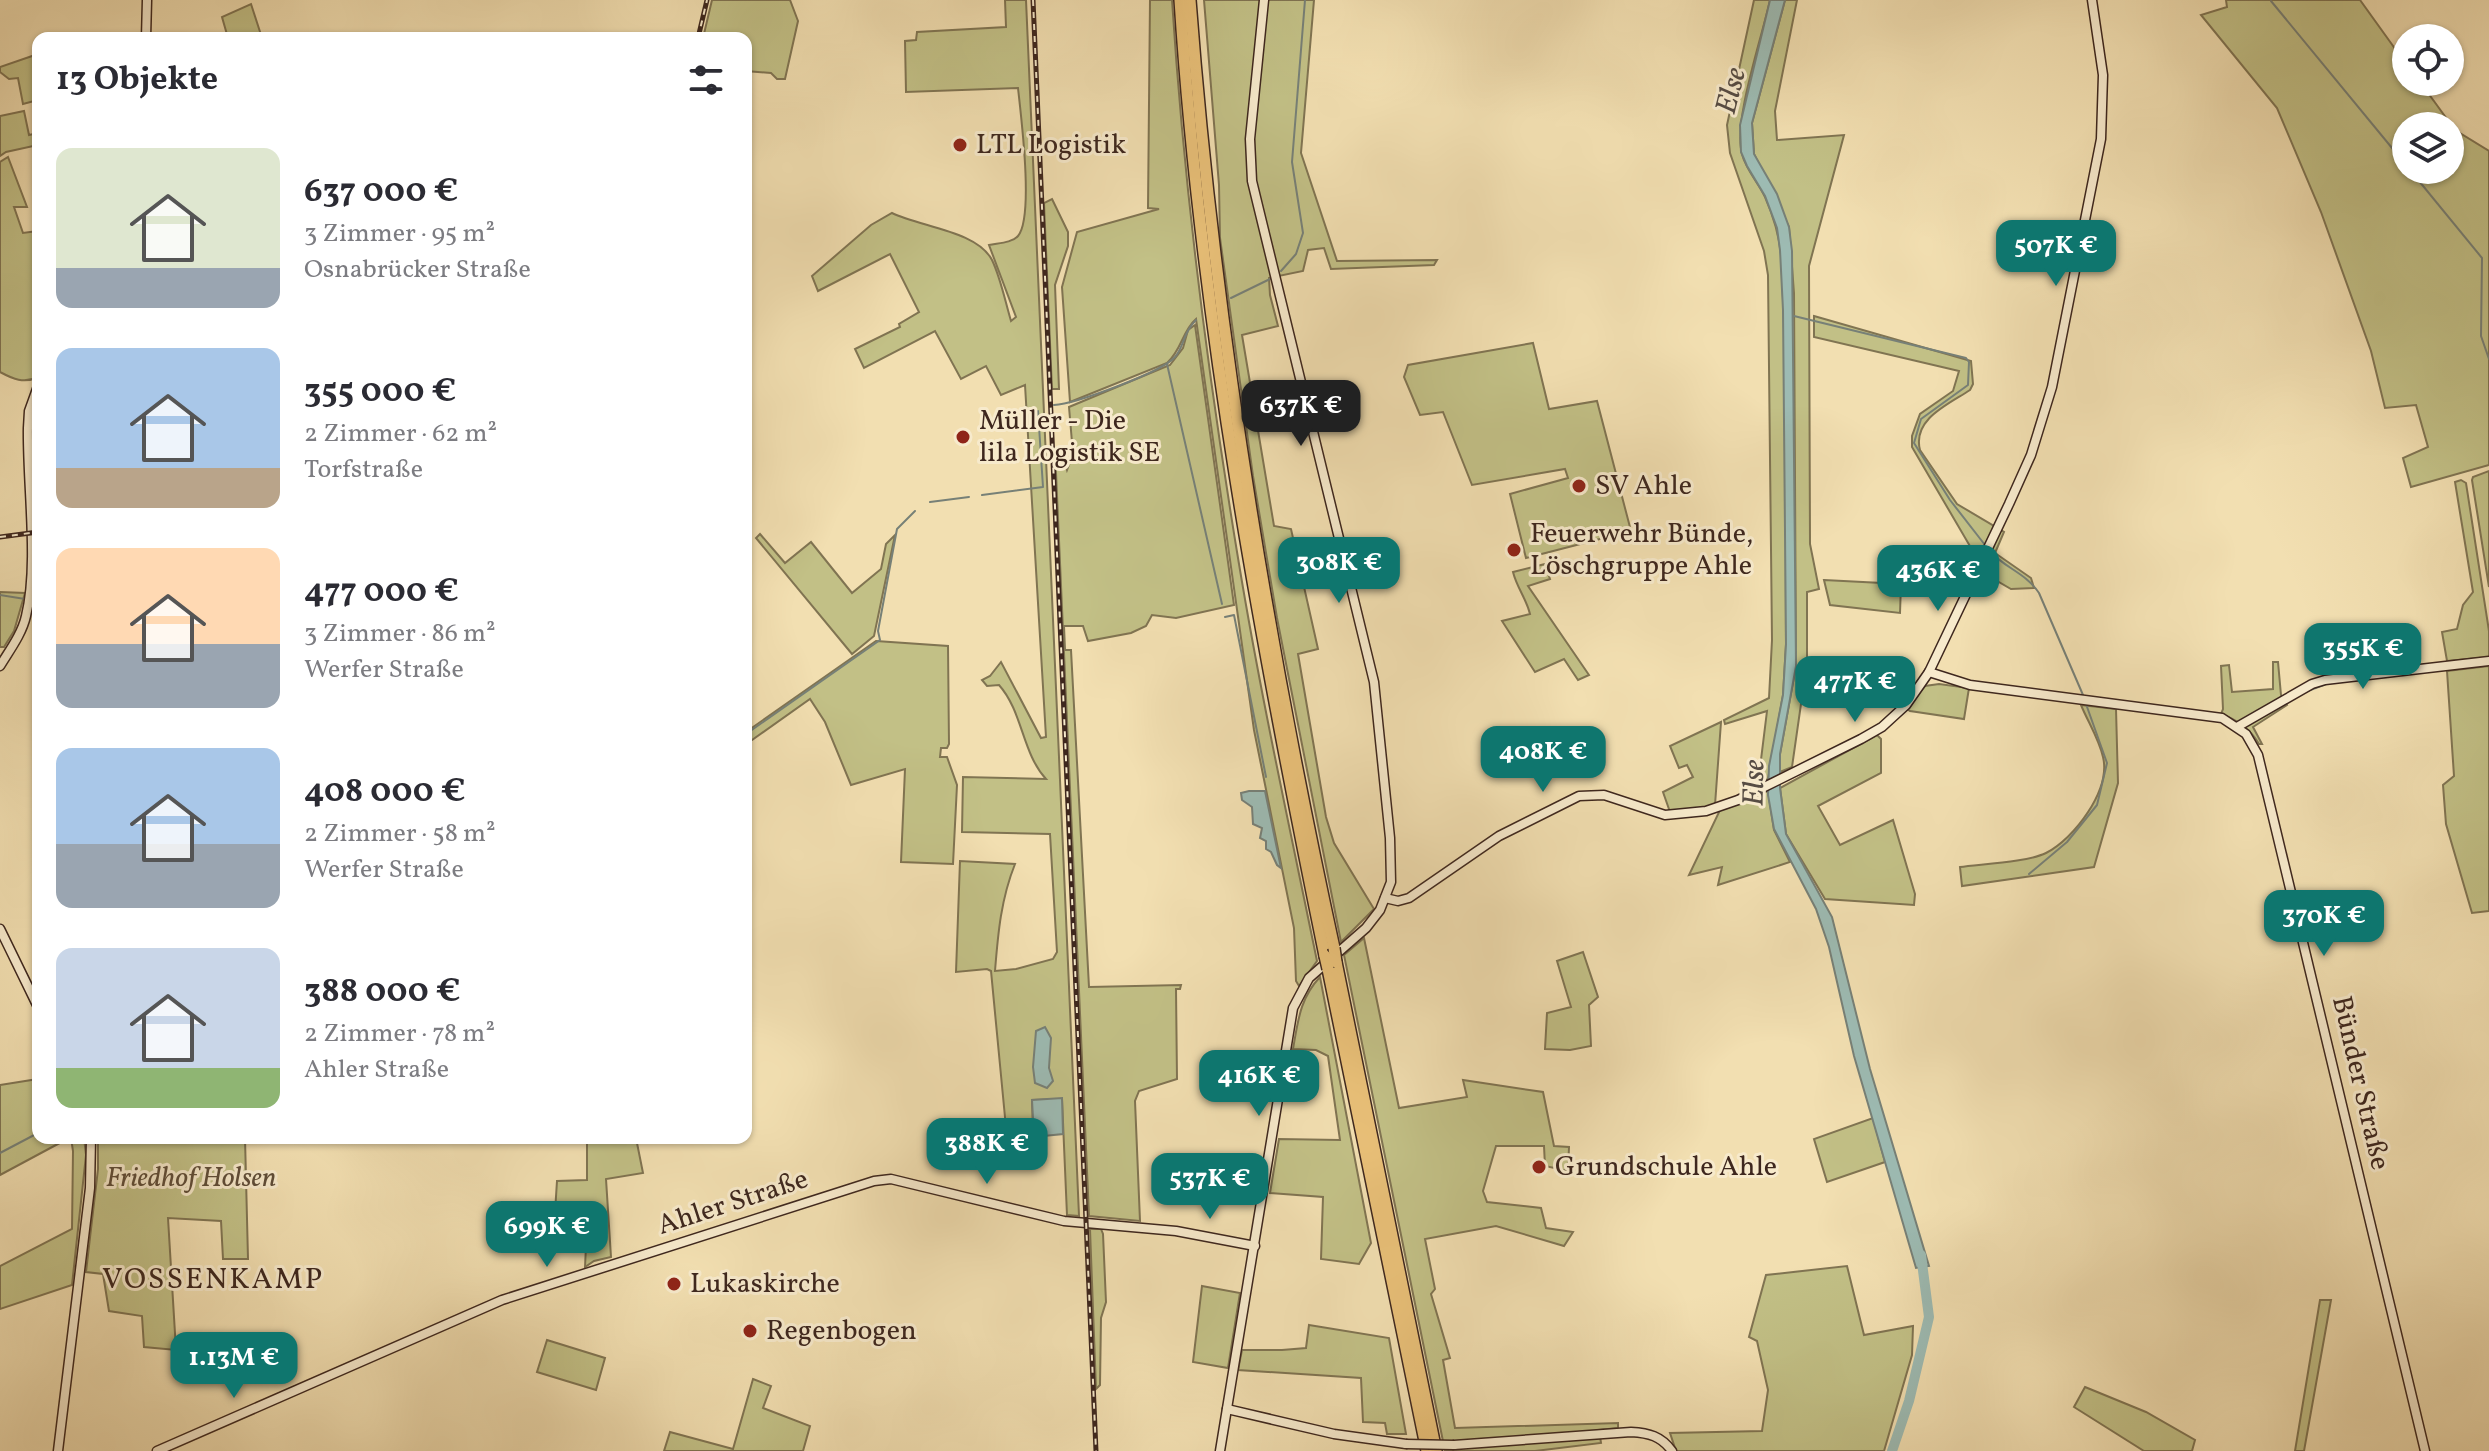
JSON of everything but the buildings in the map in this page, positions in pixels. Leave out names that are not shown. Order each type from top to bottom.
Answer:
[{"type":"highway","points":[[1180,0],[1205,266],[1233,472],[1329,952],[1436,1451]]},
{"type":"highway","points":[[1190,0],[1207,197],[1260,601]]},
{"type":"highway","points":[[1332,966],[1427,1451]]},
{"type":"main road","points":[[146,32],[147,0]]},
{"type":"main road","points":[[1220,1451],[1296,1000],[1319,967],[1369,924],[1391,882],[1390,838],[1374,682],[1252,181],[1250,139],[1264,0]]},
{"type":"main road","points":[[1385,898],[1398,901],[1409,898],[1499,836],[1579,796],[1604,795],[1651,812],[1677,815],[1706,811],[1759,790],[1882,727],[1906,705],[1929,672],[2031,455],[2052,387],[2101,139],[2103,75],[2092,0]]},
{"type":"main road","points":[[0,666],[26,619],[30,593],[28,428],[32,402]]},
{"type":"main road","points":[[1929,672],[1951,681],[2006,690],[2222,718],[2237,727],[2312,684],[2325,680],[2489,661]]},
{"type":"main road","name":"Bünder Straße","points":[[2237,727],[2246,734],[2258,755],[2425,1451]]},
{"type":"main road","points":[[0,929],[32,995]]},
{"type":"main road","points":[[58,1451],[89,1201],[91,1144]]},
{"type":"main road","name":"Ahler Straße","points":[[157,1451],[502,1300],[874,1181],[891,1179],[1064,1221],[1176,1231],[1255,1246]]},
{"type":"main road","points":[[1227,1409],[1334,1434],[1406,1444],[1454,1445],[1631,1432],[1654,1435],[1672,1451]]},
{"type":"green space","points":[[712,0],[790,0],[798,21],[785,79],[777,79],[771,73],[752,71],[752,32],[704,32]]},
{"type":"green space","points":[[1005,0],[1026,0],[1079,1216],[1067,1215],[1062,1099],[1032,1100],[1033,1129],[1007,1138],[991,971],[956,972],[960,861],[1015,864],[1003,903],[995,971],[1053,959],[1057,952],[1050,834],[962,832],[963,777],[1046,779],[1032,757],[1007,696],[999,685],[987,686],[982,680],[990,676],[1001,662],[1041,738],[1046,737],[1025,385],[1001,395],[986,366],[961,379],[935,331],[864,368],[855,349],[900,327],[899,324],[919,312],[890,254],[818,291],[812,276],[871,225],[892,213],[961,236],[985,250],[995,267],[1011,321],[1016,317],[989,245],[1015,238],[1023,225],[1026,188],[1018,88],[906,92],[905,41],[916,40],[917,32],[1006,27]]},
{"type":"green space","points":[[1150,0],[1172,0],[1190,212],[1228,494],[1257,664],[1317,961],[1299,986],[1296,981],[1294,928],[1254,730],[1196,319],[1167,363],[1070,402],[1062,287],[1077,232],[1159,209],[1148,208]]},
{"type":"green space","points":[[1204,0],[1314,0],[1301,153],[1337,261],[1437,260],[1434,265],[1331,269],[1324,248],[1308,250],[1303,271],[1269,278],[1278,326],[1242,335],[1274,526],[1291,529],[1318,649],[1298,654],[1326,817],[1334,843],[1374,909],[1341,942],[1277,618],[1253,476],[1220,238],[1219,185]]},
{"type":"green space","points":[[1754,0],[1770,0],[1745,100],[1740,139],[1744,160],[1768,204],[1780,248],[1786,449],[1783,695],[1768,779],[1758,784],[1767,711],[1725,724],[1724,720],[1769,698],[1772,640],[1768,275],[1764,251],[1730,153],[1727,125]]},
{"type":"green space","points":[[1785,0],[1797,0],[1775,111],[1777,140],[1844,135],[1809,266],[1810,544],[1819,589],[1807,592],[1807,688],[1803,690],[1792,767],[1780,772],[1780,754],[1796,666],[1794,293],[1789,227],[1754,154],[1752,123]]},
{"type":"green space","points":[[2226,0],[2360,0],[2392,45],[2392,96],[2430,96],[2442,112],[2392,112],[2392,184],[2464,184],[2464,136],[2489,151],[2489,465],[2411,487],[2403,458],[2428,447],[2416,405],[2385,408],[2371,351],[2321,212],[2277,108],[2201,15],[2227,7]]},
{"type":"green space","points":[[251,4],[260,32],[226,32],[222,17]]},
{"type":"green space","points":[[32,56],[32,102],[23,104],[18,78],[9,79],[0,72],[0,67]]},
{"type":"green space","points":[[24,111],[29,135],[32,134],[32,146],[0,156],[0,116]]},
{"type":"green space","points":[[8,157],[27,207],[14,207],[23,233],[32,232],[32,379],[28,380],[14,379],[0,372],[0,162]]},
{"type":"green space","points":[[1052,199],[1068,232],[1068,246],[1055,285],[1059,389],[1052,389],[1044,203]]},
{"type":"green space","points":[[1814,316],[1971,361],[1973,384],[1970,390],[1927,421],[1921,430],[1920,450],[1957,504],[2004,532],[1995,553],[2031,578],[2034,588],[2011,589],[1968,564],[1974,553],[1912,447],[1912,436],[1920,414],[1953,391],[1959,371],[1814,337]]},
{"type":"green space","points":[[1195,325],[1234,605],[1176,618],[1152,615],[1146,626],[1131,633],[1088,641],[1083,626],[1064,626],[1065,650],[1071,650],[1089,987],[1181,985],[1180,989],[1176,989],[1177,1079],[1139,1091],[1135,1101],[1140,1221],[1089,1216],[1055,450],[1061,449],[1067,470],[1073,454],[1069,407],[1170,365],[1183,348],[1188,330]]},
{"type":"green space","points":[[1533,343],[1549,409],[1597,401],[1631,531],[1526,558],[1510,494],[1568,478],[1565,469],[1472,485],[1443,412],[1420,415],[1404,377],[1408,365]]},
{"type":"green space","points":[[2489,471],[2489,587],[2472,480]]},
{"type":"green space","points":[[2461,480],[2466,483],[2489,631],[2489,657],[2447,661],[2442,632],[2457,629],[2463,605],[2473,592],[2455,482]]},
{"type":"green space","points":[[760,534],[785,563],[811,542],[852,593],[881,569],[886,544],[895,535],[874,636],[852,654],[756,538]]},
{"type":"green space","points":[[1545,564],[1550,579],[1528,586],[1589,675],[1578,680],[1564,659],[1535,672],[1502,621],[1530,614],[1513,572]]},
{"type":"green space","points":[[1824,580],[1901,584],[1900,613],[1830,605]]},
{"type":"green space","points":[[0,592],[25,593],[14,631],[4,647],[0,647]]},
{"type":"green space","points":[[876,641],[948,646],[949,744],[947,748],[941,748],[940,757],[947,757],[957,785],[953,864],[901,862],[905,769],[851,785],[825,722],[810,699],[752,740],[752,728]]},
{"type":"green space","points":[[2273,662],[2278,662],[2281,695],[2287,705],[2253,727],[2262,744],[2259,744],[2243,726],[2221,714],[2221,666],[2229,665],[2232,692],[2273,689]]},
{"type":"green space","points":[[2489,666],[2489,911],[2472,913],[2446,824],[2443,785],[2454,776],[2447,671]]},
{"type":"green space","points":[[1939,684],[1969,688],[1964,719],[1906,708],[1925,686]]},
{"type":"green space","points":[[2081,705],[2116,709],[2118,783],[2094,867],[1962,886],[1960,867],[2016,861],[2046,853],[2068,837],[2088,812],[2096,798],[2104,770],[2099,744]]},
{"type":"green space","points":[[1721,722],[1715,805],[1670,812],[1663,792],[1693,777],[1687,765],[1679,768],[1670,746]]},
{"type":"green space","points":[[1877,735],[1881,739],[1881,773],[1818,806],[1840,845],[1893,820],[1915,894],[1914,905],[1825,899],[1786,834],[1780,788]]},
{"type":"green space","points":[[1768,791],[1774,830],[1790,862],[1718,885],[1722,867],[1689,875],[1720,810]]},
{"type":"green space","points":[[1364,938],[1399,1108],[1467,1097],[1463,1080],[1543,1092],[1554,1146],[1569,1147],[1568,1171],[1545,1166],[1544,1146],[1496,1146],[1483,1191],[1487,1202],[1541,1208],[1546,1228],[1573,1232],[1564,1246],[1496,1226],[1425,1239],[1435,1289],[1431,1294],[1450,1358],[1443,1360],[1455,1428],[1618,1423],[1618,1428],[1599,1430],[1601,1443],[1535,1451],[1445,1451],[1344,955]]},
{"type":"green space","points":[[1583,952],[1598,997],[1589,1005],[1591,1046],[1570,1050],[1545,1049],[1547,1013],[1571,1007],[1557,961]]},
{"type":"green space","points":[[1320,977],[1371,1243],[1359,1264],[1321,1259],[1323,1197],[1270,1193],[1279,1139],[1340,1140],[1328,1056],[1316,1050],[1293,1049],[1304,1002]]},
{"type":"green space","points":[[32,1080],[32,1144],[58,1144],[0,1175],[0,1085]]},
{"type":"green space","points":[[1873,1118],[1885,1162],[1827,1182],[1814,1139]]},
{"type":"green space","points":[[72,1144],[85,1144],[72,1285],[0,1309],[0,1266],[72,1229]]},
{"type":"green space","name":"Friedhof Holsen","points":[[98,1144],[245,1144],[248,1259],[223,1259],[221,1221],[168,1218],[176,1350],[144,1347],[142,1316],[109,1311],[103,1274],[86,1272]]},
{"type":"green space","points":[[587,1144],[637,1144],[643,1173],[606,1179],[611,1257],[585,1267],[587,1225],[554,1228],[557,1181],[587,1180]]},
{"type":"green space","points":[[1090,1229],[1101,1229],[1103,1234],[1106,1302],[1101,1318],[1100,1385],[1096,1389]]},
{"type":"green space","points":[[1847,1266],[1864,1335],[1913,1326],[1912,1355],[1884,1451],[1676,1451],[1670,1433],[1762,1431],[1768,1390],[1757,1341],[1749,1337],[1766,1275]]},
{"type":"green space","points":[[1202,1286],[1240,1293],[1228,1368],[1193,1362]]},
{"type":"green space","points":[[2320,1300],[2331,1300],[2304,1451],[2295,1451]]},
{"type":"green space","points":[[1309,1325],[1389,1338],[1406,1434],[1387,1434],[1385,1423],[1363,1422],[1361,1378],[1238,1370],[1242,1350],[1306,1348]]},
{"type":"green space","points":[[547,1340],[605,1358],[596,1390],[537,1372]]},
{"type":"green space","points":[[753,1379],[771,1386],[763,1408],[810,1426],[803,1451],[664,1451],[670,1432],[733,1449]]},
{"type":"green space","points":[[2085,1387],[2146,1412],[2195,1440],[2192,1451],[2144,1451],[2074,1407]]},
{"type":"water","points":[[1770,0],[1785,0],[1752,123],[1754,154],[1777,194],[1789,227],[1792,251],[1796,666],[1780,754],[1780,788],[1786,834],[1832,917],[1870,1069],[1929,1266],[1916,1268],[1854,1056],[1829,947],[1816,909],[1774,829],[1768,795],[1769,766],[1783,695],[1786,644],[1783,310],[1777,228],[1765,196],[1741,152],[1740,125]]},
{"type":"water","points":[[1265,791],[1281,868],[1266,849],[1266,841],[1260,838],[1262,828],[1253,824],[1252,807],[1242,800],[1241,793]]},
{"type":"water","points":[[1045,1027],[1051,1038],[1049,1068],[1053,1081],[1047,1088],[1035,1083],[1033,1067],[1036,1031]]},
{"type":"water","points":[[1062,1098],[1063,1134],[1034,1137],[1032,1100]]},
{"type":"waterway","points":[[1281,271],[1296,254],[1303,233],[1292,162],[1305,0]]},
{"type":"waterway","points":[[2271,1],[2392,148]]},
{"type":"waterway","points":[[2421,184],[2482,258],[2481,336],[2489,359]]},
{"type":"waterway","points":[[1231,298],[1270,279]]},
{"type":"waterway","points":[[1794,316],[1966,358],[1969,362],[1968,385],[1921,419],[1914,443],[1950,500],[1985,545]]},
{"type":"waterway","points":[[1054,405],[1080,399],[1154,371],[1175,357],[1196,320]]},
{"type":"waterway","points":[[1167,364],[1222,604]]},
{"type":"waterway","points":[[982,495],[1043,487],[1038,411]]},
{"type":"waterway","points":[[930,502],[969,497]]},
{"type":"waterway","points":[[752,730],[880,640],[878,631],[897,529],[915,511]]},
{"type":"waterway","points":[[1989,550],[2039,593],[2083,695]]},
{"type":"waterway","points":[[0,595],[25,599]]},
{"type":"waterway","points":[[1225,617],[1234,615],[1266,777]]},
{"type":"waterway","points":[[2305,692],[2329,683]]},
{"type":"waterway","points":[[2029,874],[2067,842],[2097,805],[2107,763],[2086,704]]},
{"type":"waterway","points":[[0,1153],[32,1136]]},
{"type":"waterway","name":"Else","points":[[1892,1451],[1909,1401],[1929,1317],[1921,1255]]},
{"type":"railway","points":[[699,32],[707,0]]},
{"type":"railway","points":[[1033,0],[1096,1451]]},
{"type":"railway","points":[[0,537],[32,533]]},
{"type":"place","name":"LTL Logistik","points":[[960,145]]},
{"type":"place","name":"Müller - Die lila Logistik SE","points":[[963,437]]},
{"type":"place","name":"SV Ahle","points":[[1579,486]]},
{"type":"place","name":"Feuerwehr Bünde, Löschgruppe Ahle","points":[[1514,550]]},
{"type":"place","name":"Grundschule Ahle","points":[[1539,1167]]},
{"type":"place","name":"Lukaskirche","points":[[674,1284]]},
{"type":"place","name":"Regenbogen","points":[[750,1331]]},
{"type":"district","name":"VOSSENKAMP","points":[[213,1280]]}]
